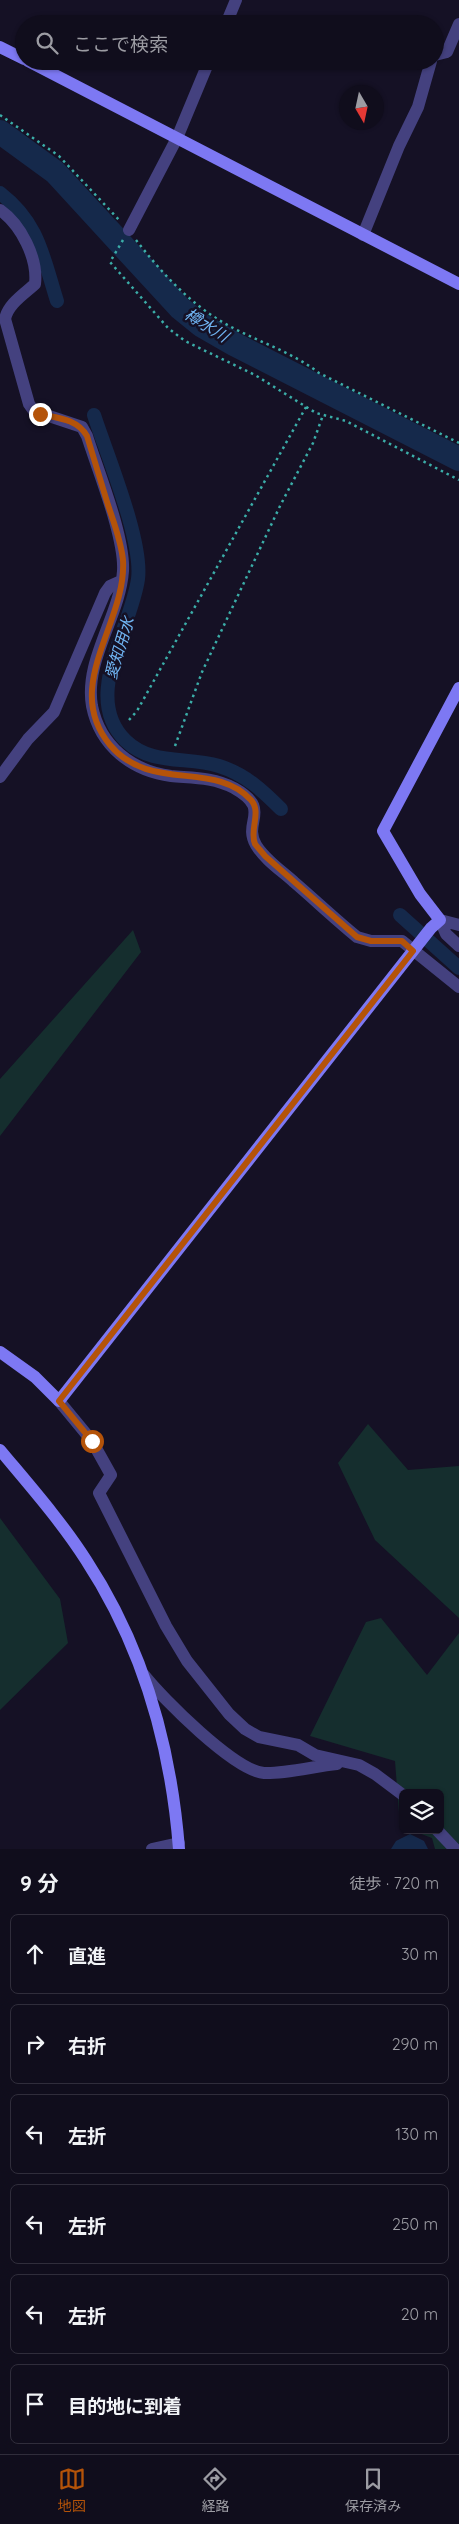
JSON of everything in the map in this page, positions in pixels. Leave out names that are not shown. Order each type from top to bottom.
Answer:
[{"type":"street","points":[[230,15],[236,0]]},
{"type":"street","points":[[444,53],[447,52],[459,24]]},
{"type":"street","points":[[0,47],[15,54]]},
{"type":"street","points":[[45,70],[459,284]]},
{"type":"street","points":[[129,230],[177,138],[206,70]]},
{"type":"street","points":[[363,235],[399,146],[418,107],[428,70]]},
{"type":"street","points":[[0,210],[13,221],[26,244],[36,276],[35,284],[14,303],[6,313],[5,319],[26,395],[34,411],[72,422],[82,427],[87,436],[122,550],[122,581],[94,672],[91,690],[96,722],[110,745],[122,757],[149,772],[217,781],[246,796],[251,800],[256,809],[253,833],[256,844],[265,856],[357,937],[371,941],[402,941],[457,981]]},
{"type":"street","points":[[0,777],[28,739],[54,712],[105,593],[110,586],[122,581]]},
{"type":"street","points":[[459,688],[383,831],[420,894],[435,924],[459,946]]},
{"type":"street","points":[[59,1401],[435,924]]},
{"type":"street","points":[[435,924],[459,925]]},
{"type":"street","points":[[0,1352],[35,1377],[59,1401],[92,1441],[112,1475],[99,1493],[166,1626],[187,1661],[229,1714],[245,1729],[259,1736],[298,1745],[315,1755],[359,1766],[375,1774],[399,1792]]},
{"type":"street","points":[[0,1450],[59,1521],[87,1561],[114,1608],[143,1673],[158,1720],[170,1775],[179,1846],[152,1849]]},
{"type":"street","points":[[143,1673],[156,1690],[211,1740],[245,1767],[264,1773],[344,1763]]},
{"type":"street","points":[[441,1834],[455,1849]]},
{"type":"path","points":[[0,114],[59,156],[129,230],[152,260],[181,291],[212,316],[459,443]]},
{"type":"path","points":[[129,230],[110,262],[168,328],[208,354],[254,376],[306,407],[323,415],[346,421],[459,480]]},
{"type":"path","points":[[129,720],[142,702],[306,407]]},
{"type":"path","points":[[175,746],[202,672],[317,434],[323,415]]},
{"type":"green space","points":[[133,930],[141,952],[0,1136],[0,1079]]},
{"type":"green space","points":[[368,1424],[408,1470],[459,1466],[459,1618],[375,1540],[338,1463]]},
{"type":"green space","points":[[0,1518],[60,1599],[68,1643],[0,1710]]},
{"type":"green space","points":[[381,1618],[427,1675],[459,1633],[459,1849],[435,1849],[432,1838],[422,1834],[444,1834],[444,1789],[399,1789],[399,1813],[395,1761],[310,1736],[366,1622]]},
{"type":"water","points":[[410,1834],[424,1841],[428,1849],[391,1849],[396,1841]]},
{"type":"waterway","name":"樽水川","points":[[0,132],[55,172],[180,308],[201,325],[234,344],[459,459]]},
{"type":"waterway","name":"愛知用水","points":[[0,193],[23,216],[38,242],[57,301]]},
{"type":"waterway","name":"愛知用水","points":[[94,415],[130,521],[138,563],[138,579],[134,599],[112,663],[108,684],[108,705],[113,724],[126,741],[136,749],[147,754],[170,759],[207,763],[237,773],[253,783],[281,809]]},
{"type":"waterway","name":"愛知用水","points":[[400,915],[459,968]]},
{"type":"route","points":[[40,414],[64,419],[82,427],[87,436],[122,550],[122,581],[94,672],[91,690],[96,722],[103,736],[122,757],[134,766],[149,772],[170,776],[203,778],[234,788],[251,800],[256,809],[253,833],[256,844],[265,856],[357,937],[371,941],[402,941],[413,951],[59,1401],[92,1441]]}]
